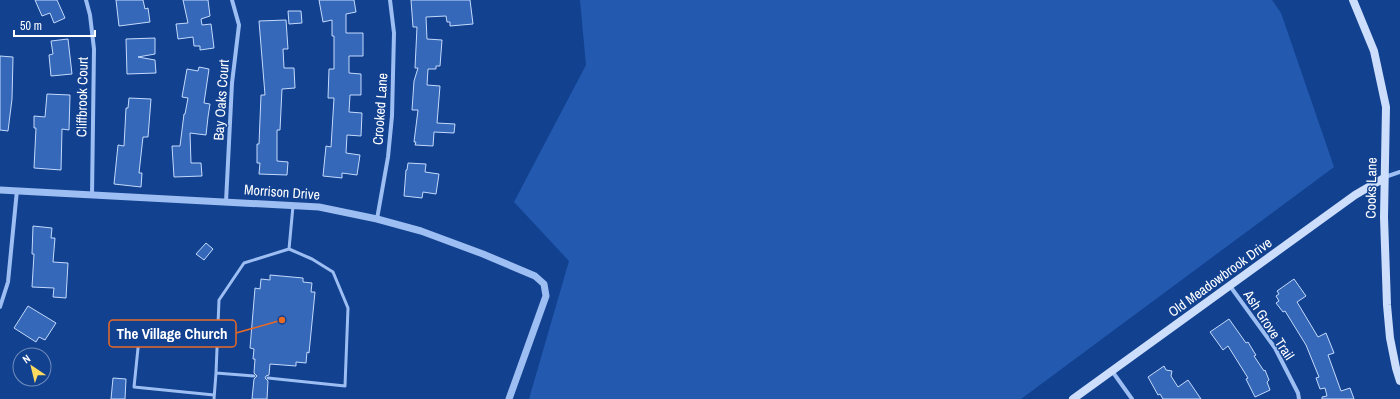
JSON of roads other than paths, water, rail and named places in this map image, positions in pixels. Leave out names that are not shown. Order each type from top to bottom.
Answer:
[{"type":"main road","name":"Cooks Lane","points":[[1353,0],[1374,51],[1386,107],[1384,217],[1387,305],[1390,338],[1400,381]]},
{"type":"main road","name":"Old Meadowbrook Drive","points":[[1073,399],[1355,195],[1384,178]]},
{"type":"street","name":"Cliffbrook Court","points":[[86,0],[90,15],[94,49],[92,196]]},
{"type":"street","name":"Bay Oaks Court","points":[[226,202],[232,83],[239,25],[232,0]]},
{"type":"street","name":"Crooked Lane","points":[[376,219],[388,157],[392,116],[394,33],[390,0]]},
{"type":"street","points":[[1384,178],[1400,172]]},
{"type":"street","name":"Morrison Drive","points":[[0,190],[319,207],[376,219],[421,231],[483,254],[535,276],[544,284],[545,287],[546,296],[509,399]]},
{"type":"street","points":[[0,307],[8,282],[17,190]]},
{"type":"street","name":"Ash Grove Trail","points":[[1230,286],[1275,348],[1298,393],[1299,399]]},
{"type":"street","points":[[1112,371],[1132,399]]},
{"type":"lane","points":[[289,249],[293,206]]},
{"type":"lane","points":[[214,399],[219,300],[244,263],[289,249],[312,259],[333,272],[348,308],[345,386],[268,378]]},
{"type":"lane","points":[[214,395],[134,386],[140,329],[218,334]]},
{"type":"lane","points":[[216,373],[254,376]]},
{"type":"place","name":"The Village Church","points":[[282,320]]}]
